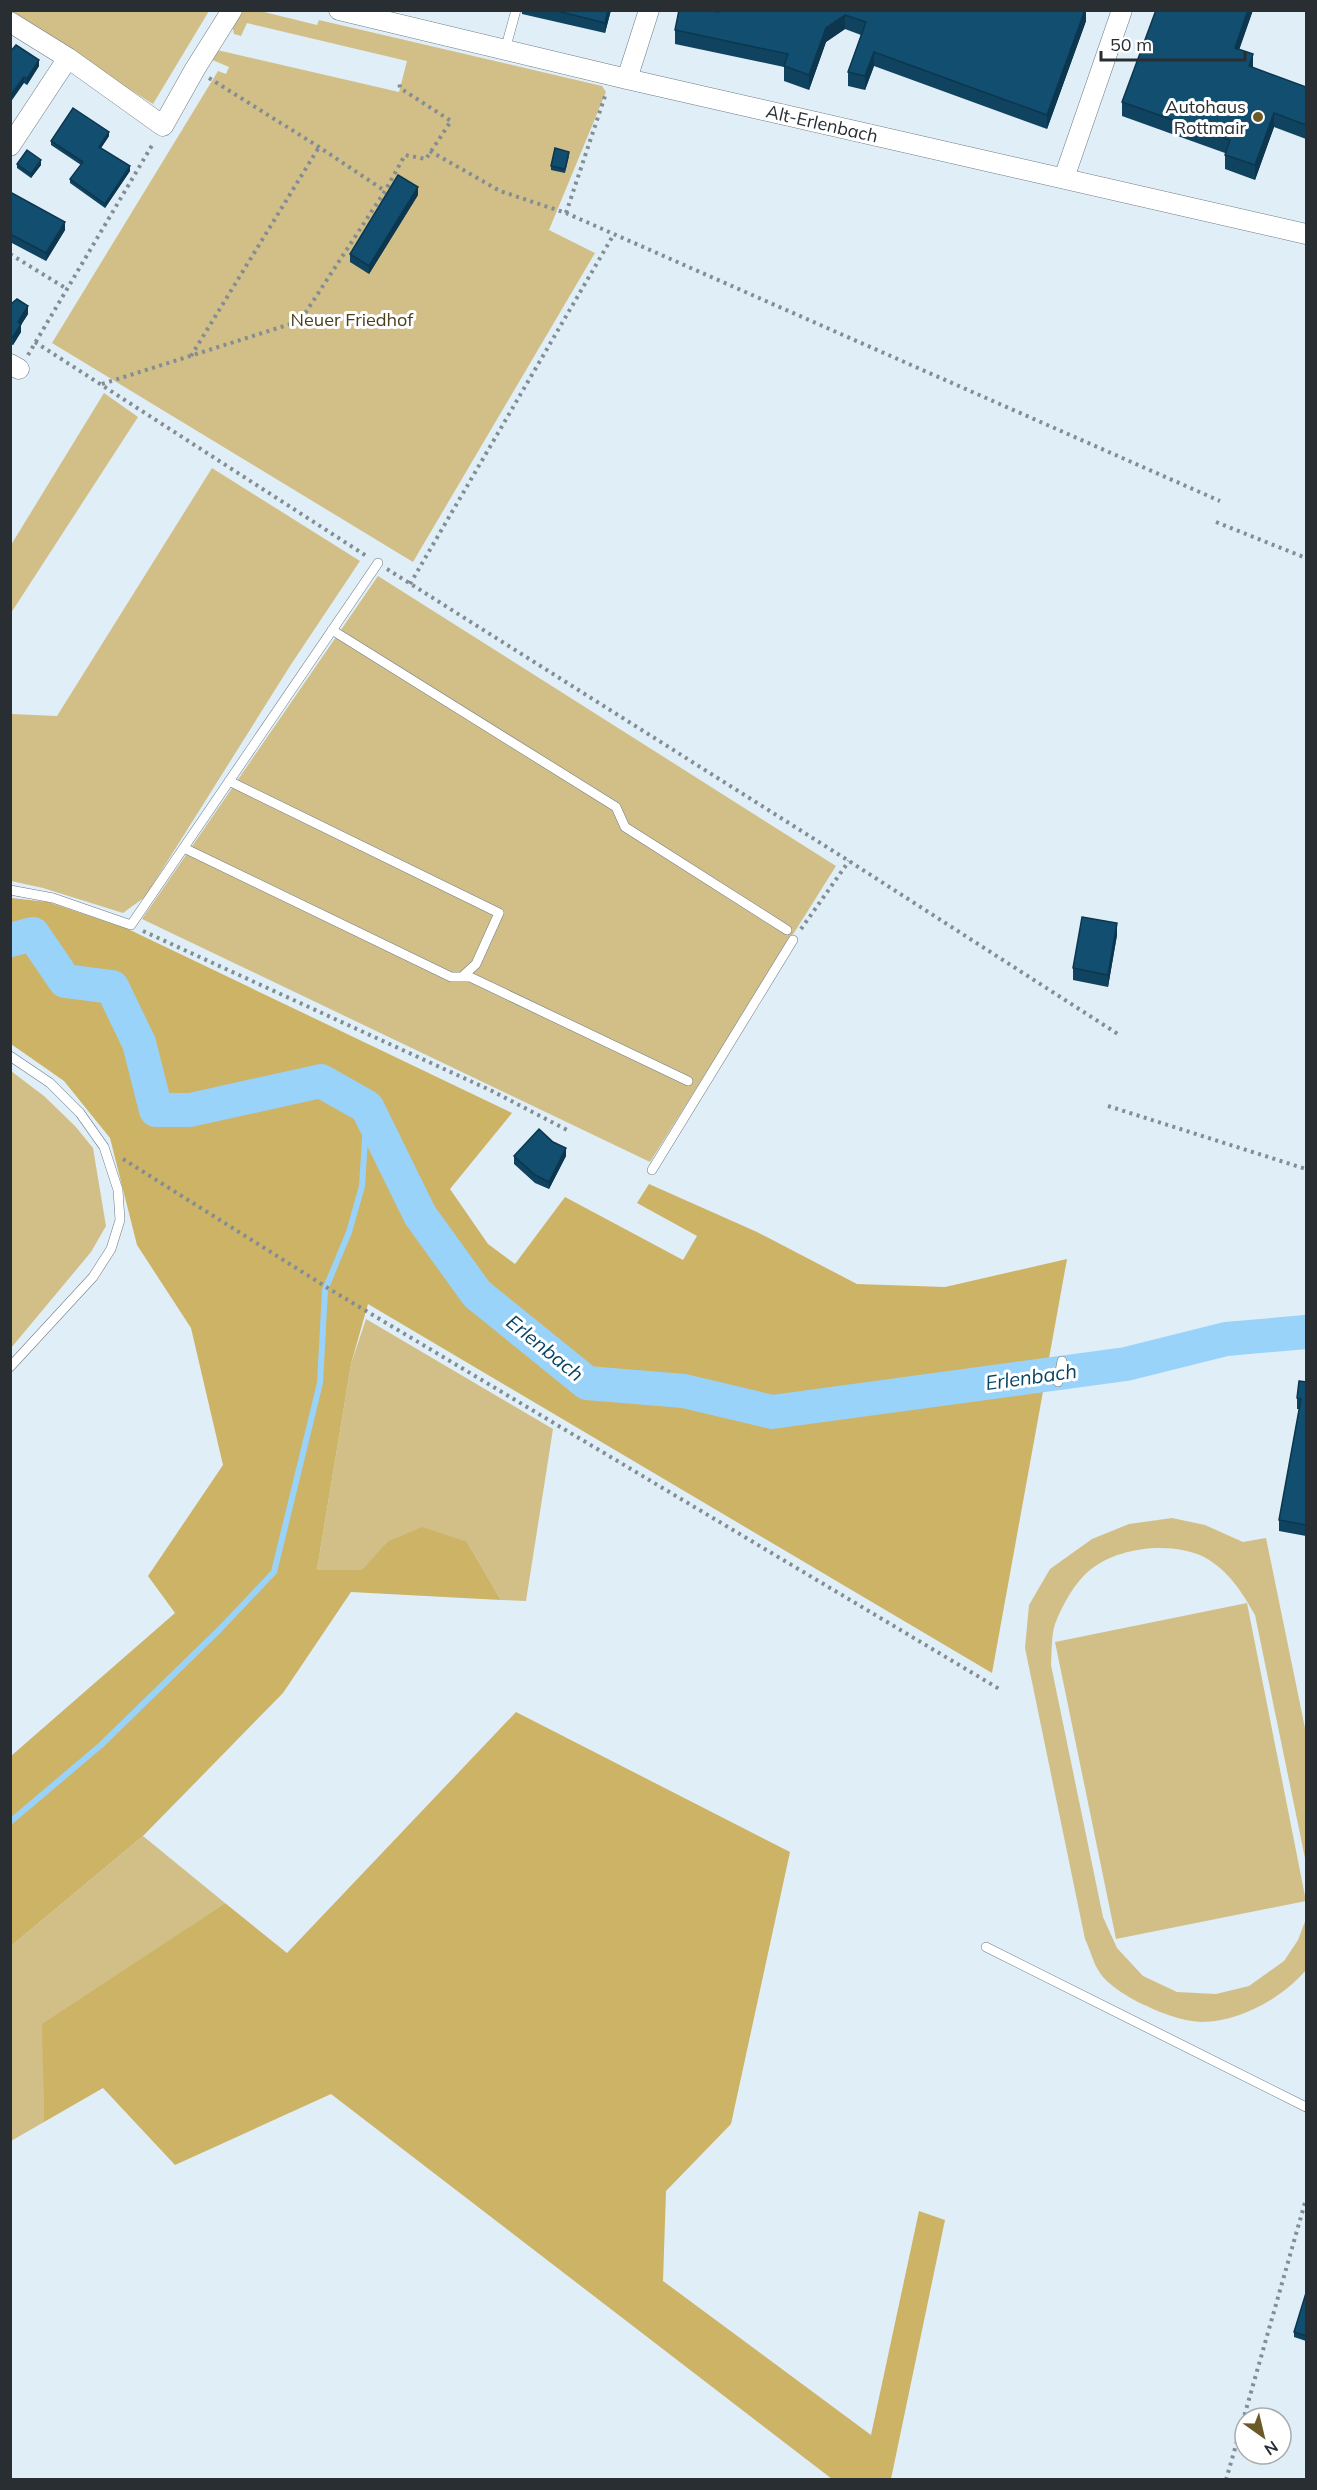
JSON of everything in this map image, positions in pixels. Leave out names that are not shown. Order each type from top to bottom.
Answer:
[{"type":"street","points":[[10,22],[68,58],[163,126],[232,10]]},
{"type":"street","points":[[620,77],[649,10]]},
{"type":"street","points":[[1064,178],[1122,10]]},
{"type":"street","name":"Alt-Erlenbach","points":[[348,11],[620,77],[1306,234]]},
{"type":"street","points":[[10,146],[68,58]]},
{"type":"lane","points":[[505,50],[516,10]]},
{"type":"lane","points":[[10,890],[53,898],[131,925],[378,563]]},
{"type":"lane","points":[[332,630],[616,807],[625,827],[787,930]]},
{"type":"lane","points":[[184,848],[451,977],[464,975],[476,964],[499,913],[229,781]]},
{"type":"lane","points":[[652,1170],[793,940]]},
{"type":"lane","points":[[464,975],[688,1081]]},
{"type":"lane","points":[[10,1056],[50,1083],[80,1113],[104,1147],[118,1190],[120,1220],[111,1249],[93,1277],[10,1367]]},
{"type":"lane","points":[[1058,1382],[1062,1361]]},
{"type":"lane","points":[[986,1947],[1306,2107]]},
{"type":"path","points":[[195,69],[385,191]]},
{"type":"path","points":[[566,213],[620,77]]},
{"type":"path","points":[[101,384],[300,321],[385,191],[405,155],[426,159],[451,121],[400,88],[399,81]]},
{"type":"path","points":[[15,367],[35,342],[163,126]]},
{"type":"path","points":[[191,356],[319,147]]},
{"type":"path","points":[[430,151],[500,191],[566,213],[1220,501]]},
{"type":"path","points":[[410,584],[614,234]]},
{"type":"path","points":[[10,254],[67,289]]},
{"type":"path","points":[[35,342],[410,584],[1121,1036]]},
{"type":"path","points":[[1216,522],[1306,558]]},
{"type":"path","points":[[793,940],[849,861]]},
{"type":"path","points":[[131,925],[492,1091],[569,1131]]},
{"type":"path","points":[[1108,1106],[1306,1169]]},
{"type":"path","points":[[104,1147],[331,1290],[1000,1690]]},
{"type":"path","points":[[1226,2480],[1306,2199]]},
{"type":"green space","points":[[10,11],[209,11],[153,104],[11,15]]},
{"type":"green space","name":"Neuer Friedhof","points":[[243,11],[260,11],[317,25],[319,20],[602,86],[606,92],[549,230],[595,253],[413,562],[52,343],[218,71],[226,74],[229,67],[210,59],[217,50],[399,92],[407,61],[247,23],[241,36],[234,34],[232,25]]},
{"type":"green space","points":[[104,393],[138,417],[11,613],[11,545]]},
{"type":"green space","points":[[212,468],[360,561],[290,666],[145,897],[123,913],[43,888],[11,881],[11,714],[57,716]]},
{"type":"green space","points":[[378,576],[836,866],[650,1162],[142,919]]},
{"type":"green space","points":[[11,1071],[44,1096],[75,1126],[93,1148],[106,1226],[91,1252],[11,1348]]},
{"type":"green space","points":[[366,1319],[553,1429],[526,1601],[501,1600],[467,1542],[387,1542],[363,1570],[317,1570],[351,1364]]},
{"type":"green space","points":[[1172,1518],[1205,1525],[1243,1542],[1266,1538],[1306,1733],[1306,1863],[1255,1615],[1234,1582],[1213,1562],[1191,1552],[1161,1548],[1130,1552],[1102,1562],[1079,1581],[1061,1610],[1052,1639],[1051,1665],[1103,1917],[1117,1948],[1143,1976],[1177,1992],[1216,1994],[1249,1986],[1284,1961],[1298,1940],[1306,1919],[1306,1970],[1273,1999],[1245,2013],[1216,2021],[1186,2020],[1155,2010],[1118,1990],[1108,1982],[1095,1965],[1085,1939],[1025,1648],[1029,1605],[1050,1569],[1092,1539],[1129,1524]]},
{"type":"green space","points":[[1247,1603],[1306,1901],[1116,1939],[1055,1642]]},
{"type":"green space","points":[[143,1836],[225,1903],[43,2024],[44,2122],[11,2141],[11,1946]]},
{"type":"shaded area","points":[[11,898],[48,902],[128,929],[512,1113],[450,1189],[488,1244],[515,1264],[565,1197],[683,1260],[697,1236],[637,1203],[649,1184],[757,1232],[857,1284],[945,1287],[1067,1259],[992,1673],[368,1304],[351,1364],[317,1570],[362,1570],[387,1542],[422,1527],[467,1542],[501,1600],[351,1592],[283,1693],[143,1836],[11,1946],[11,1756],[175,1613],[148,1576],[223,1465],[191,1328],[137,1245],[110,1138],[64,1081],[11,1044]]},
{"type":"shaded area","points":[[516,1712],[790,1852],[731,2124],[666,2191],[663,2281],[871,2435],[919,2211],[945,2220],[891,2479],[832,2479],[331,2094],[175,2165],[103,2088],[44,2122],[42,2024],[225,1903],[287,1953]]},
{"type":"building","points":[[553,10],[608,10],[605,23]]},
{"type":"building","points":[[679,10],[718,12],[718,10],[1085,10],[1047,115],[874,52],[865,76],[848,72],[866,22],[845,15],[826,28],[809,75],[784,66],[788,54],[675,30]]},
{"type":"building","points":[[1156,10],[1248,10],[1235,48],[1253,54],[1249,66],[1306,87],[1306,125],[1274,113],[1255,165],[1225,155],[1230,140],[1122,102]]},
{"type":"building","points":[[16,45],[39,60],[27,79],[24,77],[10,96],[10,52]]},
{"type":"building","points":[[73,108],[109,132],[99,147],[130,166],[105,204],[70,179],[83,162],[51,141]]},
{"type":"building","points":[[555,148],[569,152],[565,169],[551,166]]},
{"type":"building","points":[[27,150],[41,160],[31,174],[17,164]]},
{"type":"building","points":[[398,175],[418,187],[369,266],[350,254]]},
{"type":"building","points":[[10,192],[65,222],[46,253],[10,234]]},
{"type":"building","points":[[17,299],[28,306],[18,322],[21,324],[13,337],[10,336],[10,302]]},
{"type":"building","points":[[1082,917],[1117,923],[1108,975],[1073,968]]},
{"type":"building","points":[[539,1129],[553,1142],[566,1148],[549,1182],[535,1175],[514,1156]]},
{"type":"building","points":[[1299,1381],[1306,1382],[1306,1525],[1279,1520],[1301,1399],[1297,1398]]},
{"type":"building","points":[[1306,2293],[1306,2336],[1294,2332]]},
{"type":"waterway","name":"Erlenbach","points":[[10,940],[33,934],[65,981],[112,987],[139,1043],[156,1110],[190,1110],[321,1081],[367,1107],[420,1215],[477,1294],[587,1383],[684,1391],[772,1412],[1126,1364],[1226,1339],[1306,1332]]},
{"type":"waterway","points":[[10,1822],[101,1745],[220,1629],[274,1572],[320,1383],[325,1290],[349,1232],[362,1186],[367,1107]]},
{"type":"place","name":"Autohaus Rottmair","points":[[1258,117]]}]
